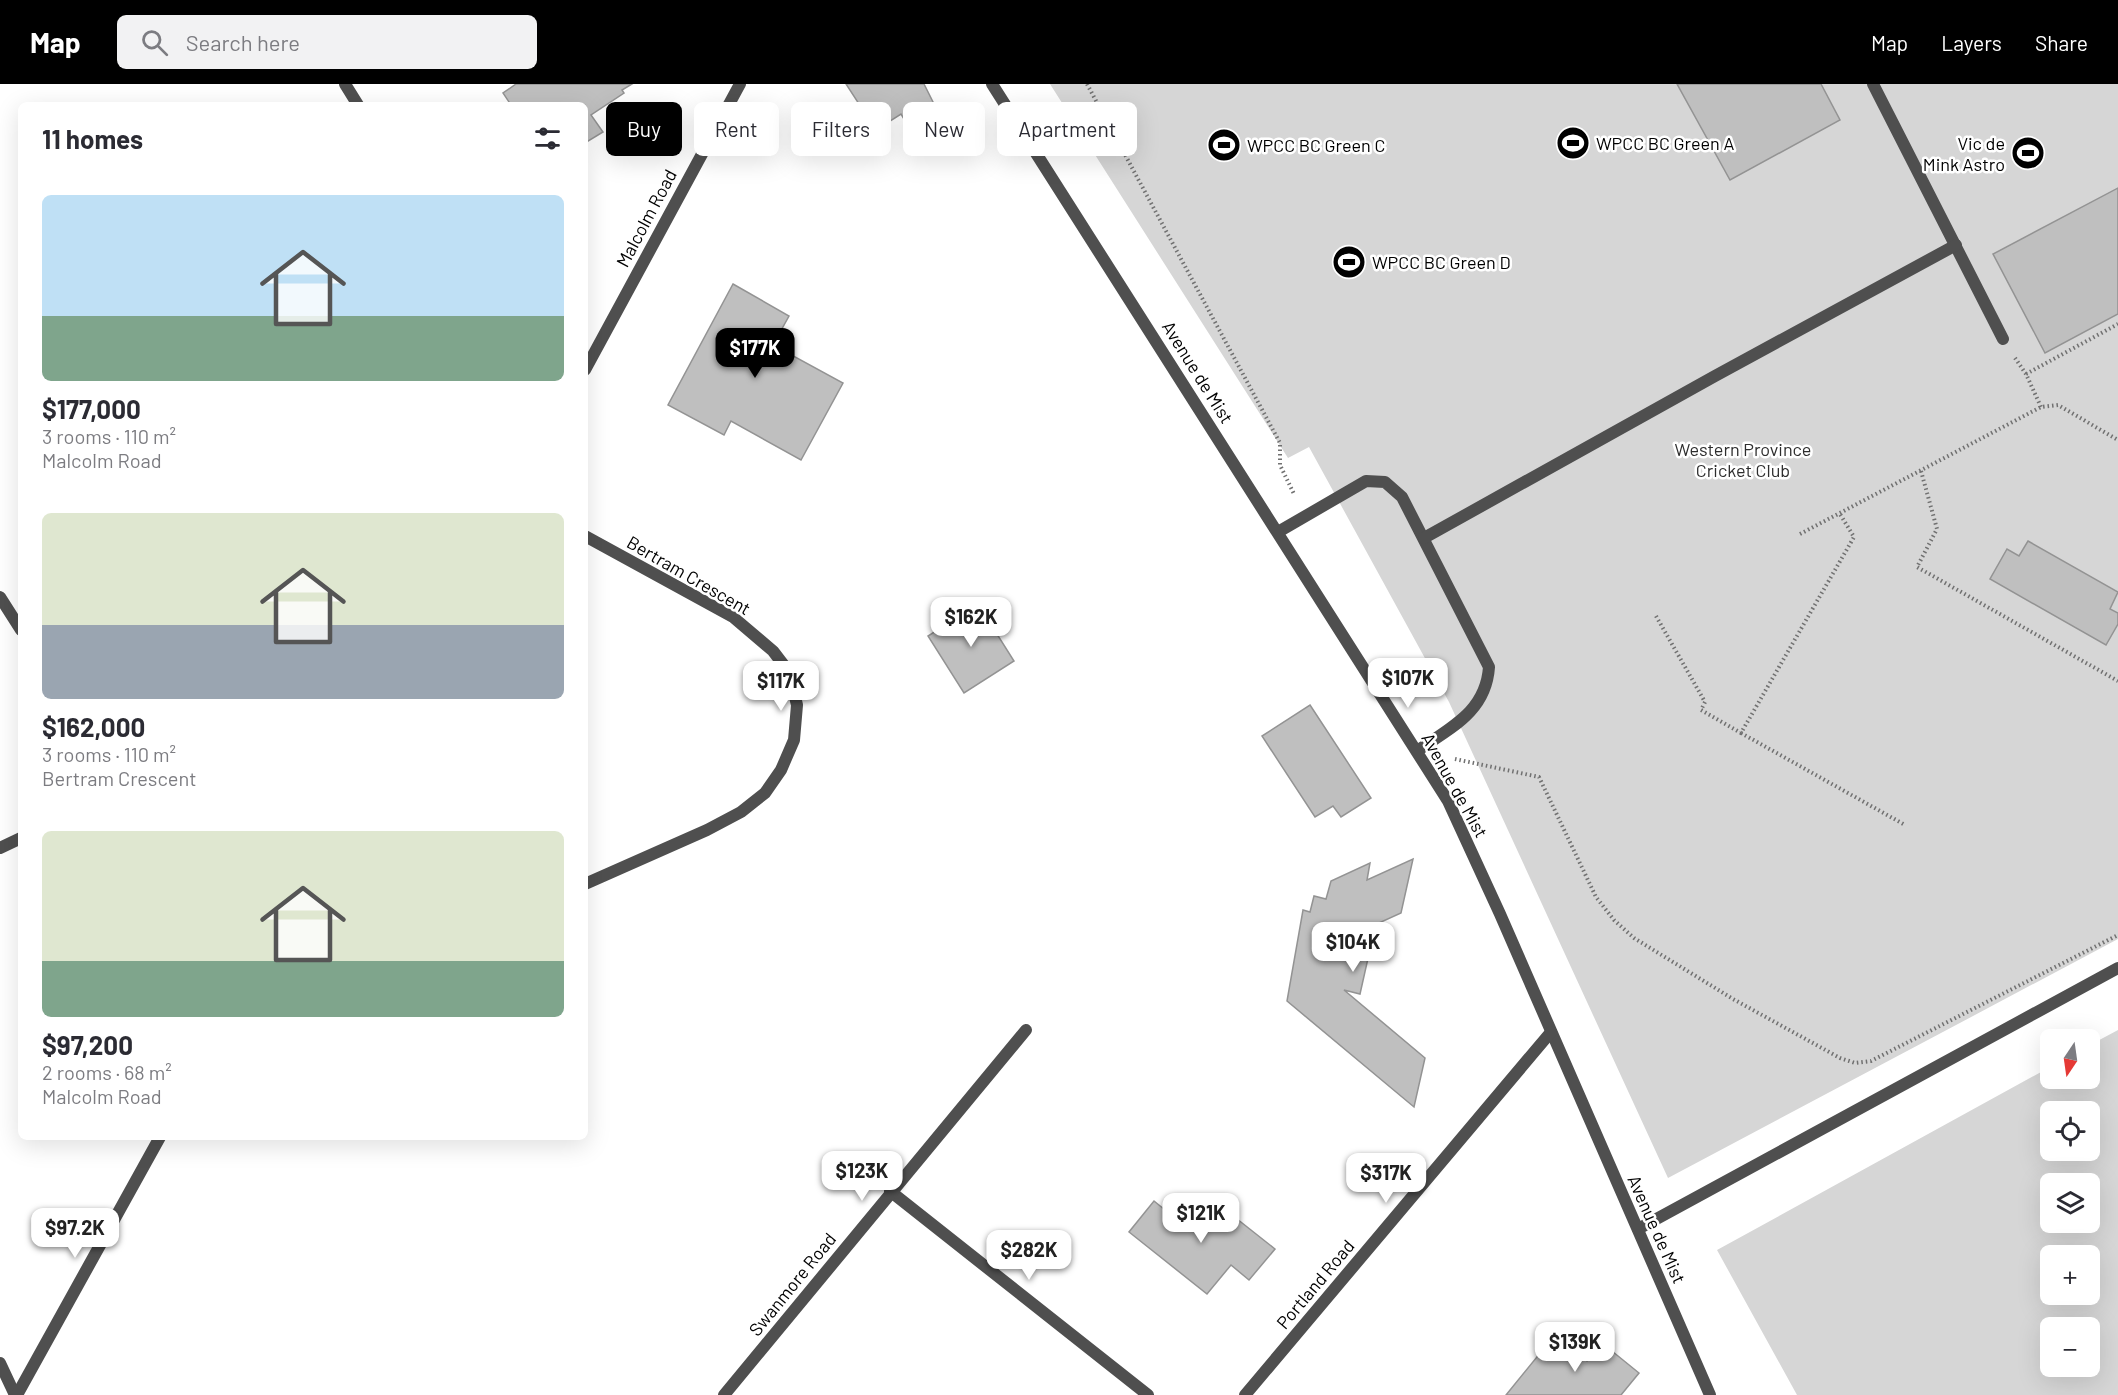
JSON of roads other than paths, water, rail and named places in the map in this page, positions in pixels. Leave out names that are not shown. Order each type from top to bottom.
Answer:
[{"type":"street","points":[[345,84],[356,102]]},
{"type":"street","name":"Malcolm Road","points":[[588,364],[740,84]]},
{"type":"street","name":"Avenue de Mist","points":[[992,84],[1448,801],[1710,1395]]},
{"type":"street","points":[[1873,84],[2003,339]]},
{"type":"street","points":[[1424,538],[1715,375],[1956,245]]},
{"type":"street","points":[[1278,532],[1366,481],[1379,481],[1397,490],[1424,538],[1489,667],[1485,691],[1471,714],[1417,751]]},
{"type":"street","name":"Bertram Crescent","points":[[588,538],[733,617],[773,651],[789,672],[797,705],[794,740],[781,770],[765,793],[741,812],[707,830],[588,883]]},
{"type":"street","points":[[0,597],[18,625]]},
{"type":"street","points":[[0,848],[18,839]]},
{"type":"street","points":[[1638,1229],[2118,968]]},
{"type":"street","name":"Swanmore Road","points":[[724,1395],[890,1191],[1026,1030]]},
{"type":"street","name":"Portland Road","points":[[1245,1395],[1551,1032]]},
{"type":"street","points":[[16,1395],[158,1140]]},
{"type":"street","points":[[890,1191],[1148,1395]]},
{"type":"street","points":[[0,1363],[16,1395]]},
{"type":"place","name":"WPCC BC Green A","points":[[1573,143]]},
{"type":"place","name":"WPCC BC Green C","points":[[1224,145]]},
{"type":"place","name":"Vic de Mink Astro","points":[[2028,153]]},
{"type":"place","name":"WPCC BC Green D","points":[[1349,262]]},
{"type":"park label","name":"Western Province Cricket Club","points":[[1743,460]]}]
